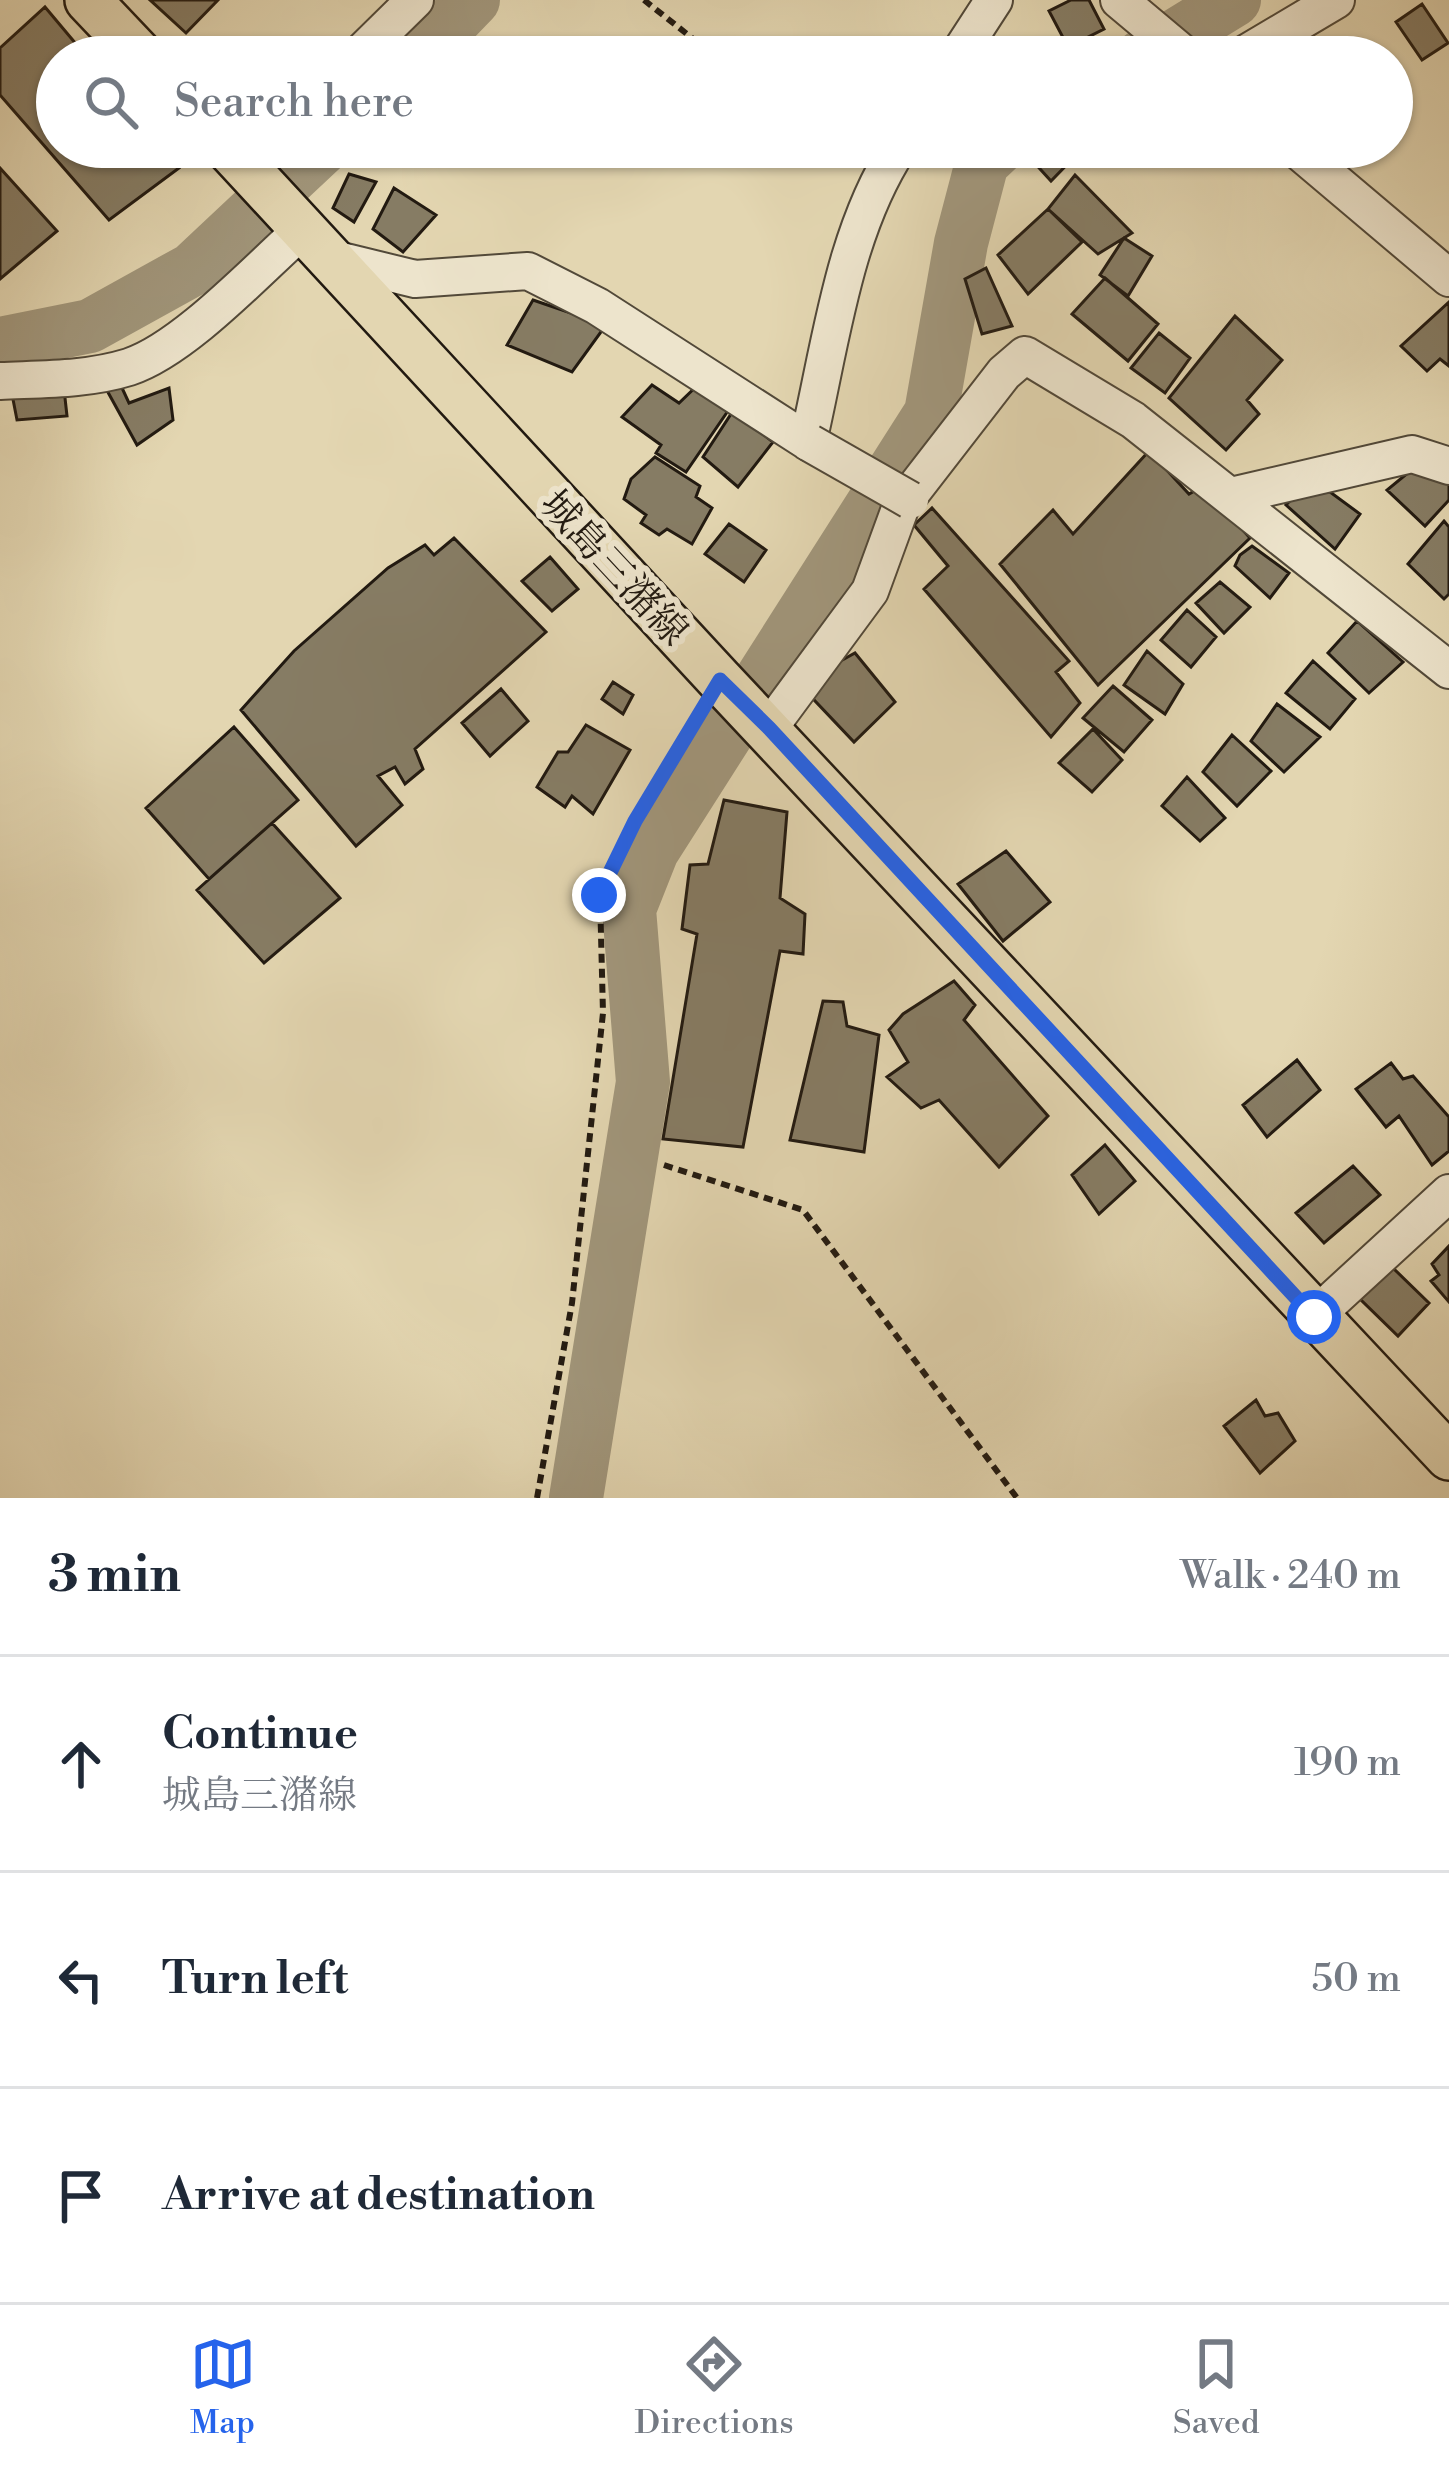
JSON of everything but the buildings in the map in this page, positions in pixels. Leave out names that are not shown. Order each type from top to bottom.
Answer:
[{"type":"main road","points":[[88,0],[122,36]]},
{"type":"main road","name":"城島三潴線","points":[[258,168],[316,244],[1449,1457]]},
{"type":"street","points":[[378,36],[415,0]]},
{"type":"street","points":[[971,36],[994,0]]},
{"type":"street","points":[[1275,36],[1336,0]]},
{"type":"street","points":[[1128,7],[1162,36]]},
{"type":"street","points":[[809,443],[855,241],[886,168]]},
{"type":"street","points":[[1319,168],[1449,278]]},
{"type":"street","points":[[0,381],[69,379],[131,366],[172,345],[316,244],[416,279],[528,271],[597,306],[905,503]]},
{"type":"street","points":[[769,728],[871,591],[905,503],[1004,373],[1025,355],[1132,420],[1449,670]]},
{"type":"street","points":[[1232,496],[1412,454],[1449,466]]},
{"type":"street","points":[[1314,1317],[1449,1193]]},
{"type":"path","points":[[644,0],[689,36]]},
{"type":"path","points":[[537,1498],[572,1303],[603,1013],[599,895],[635,821],[720,680]]},
{"type":"path","points":[[664,1165],[803,1210],[1017,1498]]},
{"type":"waterway","points":[[438,36],[473,0]]},
{"type":"waterway","points":[[1175,36],[1234,0]]},
{"type":"waterway","points":[[0,344],[90,326],[193,269],[301,168]]},
{"type":"waterway","points":[[576,1498],[643,1082],[629,909],[652,851],[931,413],[961,243],[981,168]]},
{"type":"route","points":[[599,895],[635,821],[720,680],[1314,1317]]}]
